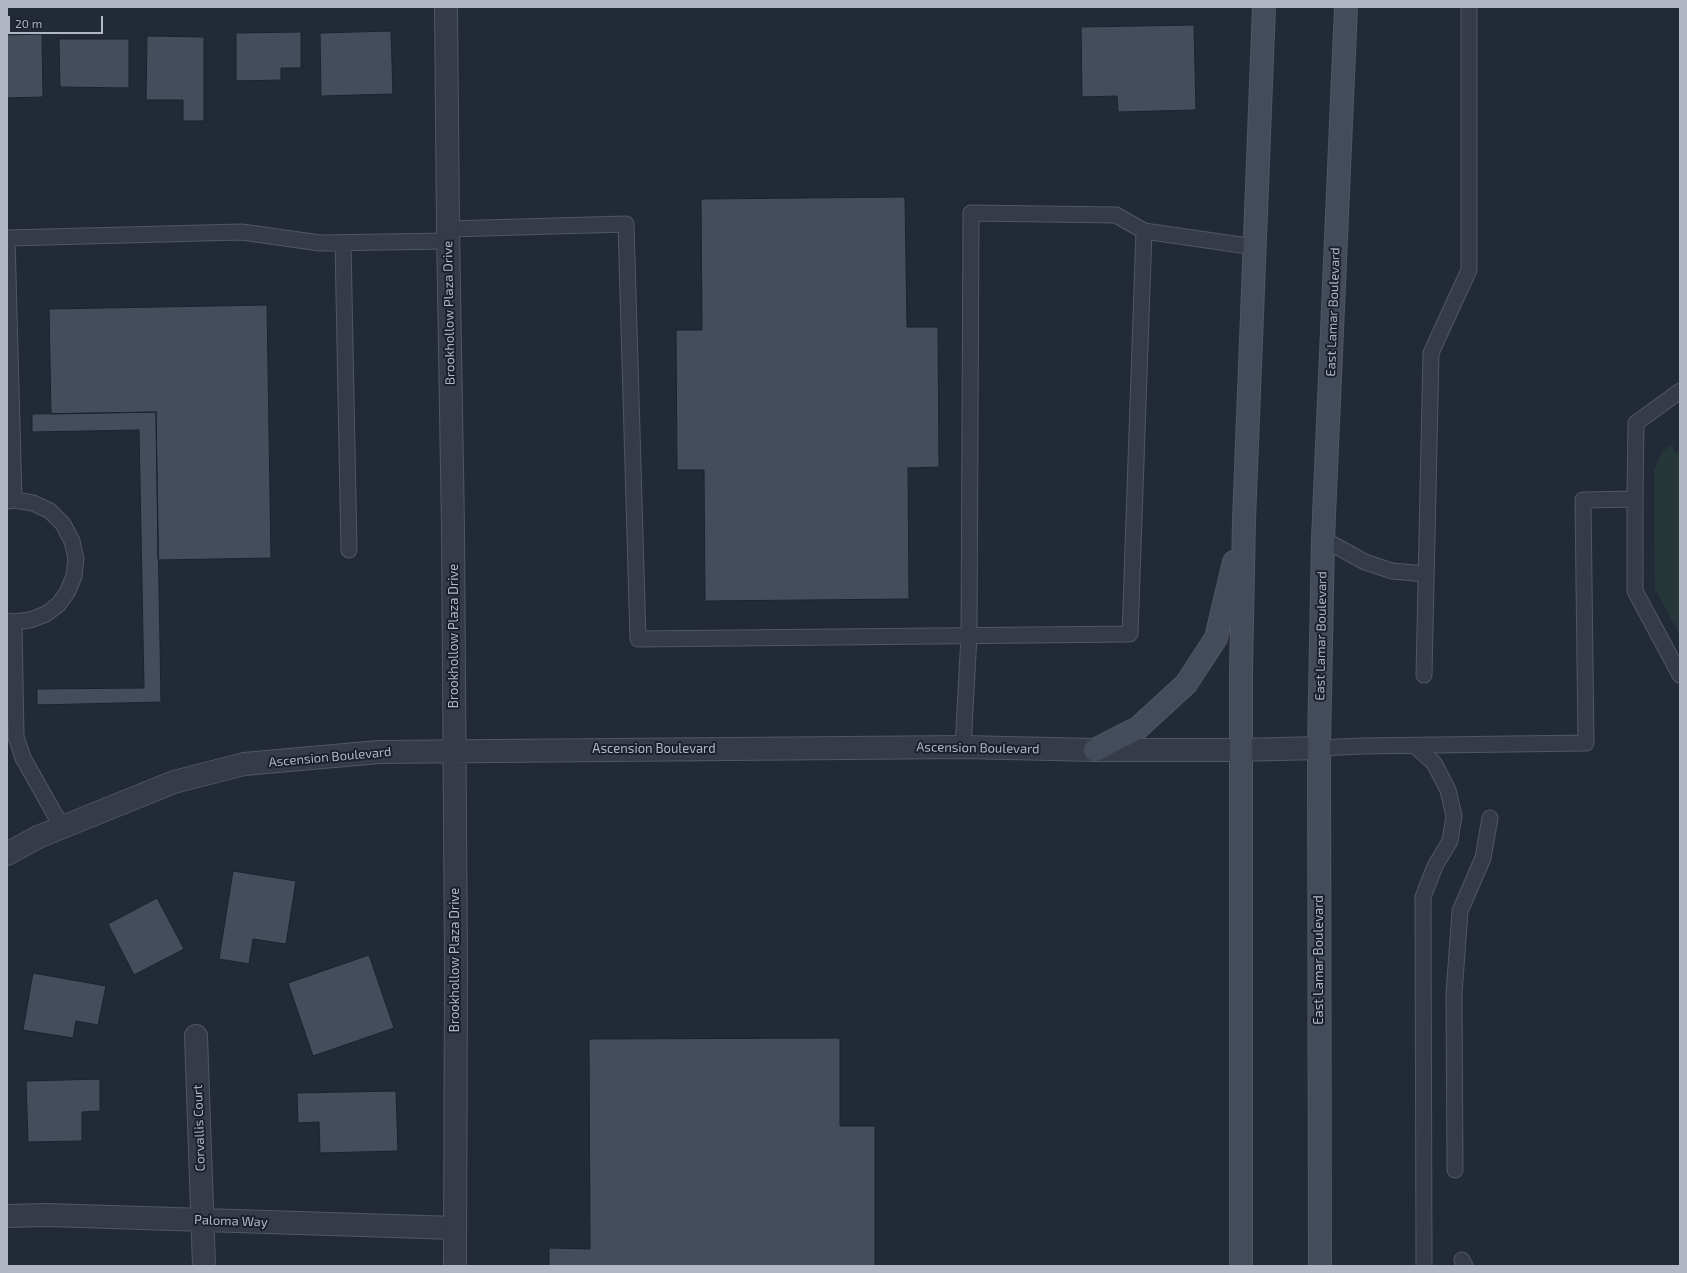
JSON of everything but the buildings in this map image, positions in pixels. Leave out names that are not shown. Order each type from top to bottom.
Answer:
[{"type":"main road","points":[[1241,1266],[1240,750],[1244,520],[1264,7]]},
{"type":"main road","name":"East Lamar Boulevard","points":[[1320,1266],[1319,748],[1323,539],[1346,7]]},
{"type":"main road","points":[[1095,750],[1138,728],[1186,684],[1216,638],[1244,520]]},
{"type":"street","name":"Brookhollow Plaza Drive","points":[[446,7],[453,529],[456,961],[455,1266]]},
{"type":"street","name":"Ascension Boulevard","points":[[7,854],[38,837],[174,782],[244,764],[379,752],[454,750],[963,746],[1095,750],[1240,750],[1319,748]]},
{"type":"street","name":"Corvallis Court","points":[[196,1036],[204,1266]]},
{"type":"street","name":"Paloma Way","points":[[7,1216],[48,1215],[455,1228]]},
{"type":"lane","points":[[1424,676],[1425,574],[1431,353],[1468,270],[1469,7]]},
{"type":"lane","points":[[963,746],[969,636],[971,213],[1116,215],[1144,231],[1255,247]]},
{"type":"lane","points":[[62,828],[23,758],[16,737],[11,621],[30,620],[46,614],[59,604],[68,591],[74,576],[76,559],[72,541],[64,524],[50,511],[33,503],[10,501],[7,238],[242,232],[320,243],[343,243],[626,224],[638,639],[1130,634],[1144,231]]},
{"type":"lane","points":[[343,243],[348,550]]},
{"type":"lane","points":[[1680,390],[1636,423],[1635,499],[1635,591],[1680,675]]},
{"type":"lane","points":[[1319,748],[1586,743],[1583,500],[1635,499]]},
{"type":"lane","points":[[1323,539],[1366,562],[1392,571],[1425,574]]},
{"type":"lane","points":[[1415,746],[1434,763],[1448,790],[1454,816],[1450,841],[1435,866],[1423,897],[1424,1266]]},
{"type":"lane","points":[[1455,1170],[1454,994],[1460,911],[1483,858],[1490,818]]},
{"type":"shaded area","points":[[1672,444],[1675,453],[1680,451],[1680,635],[1655,589],[1654,470],[1661,453]]}]
